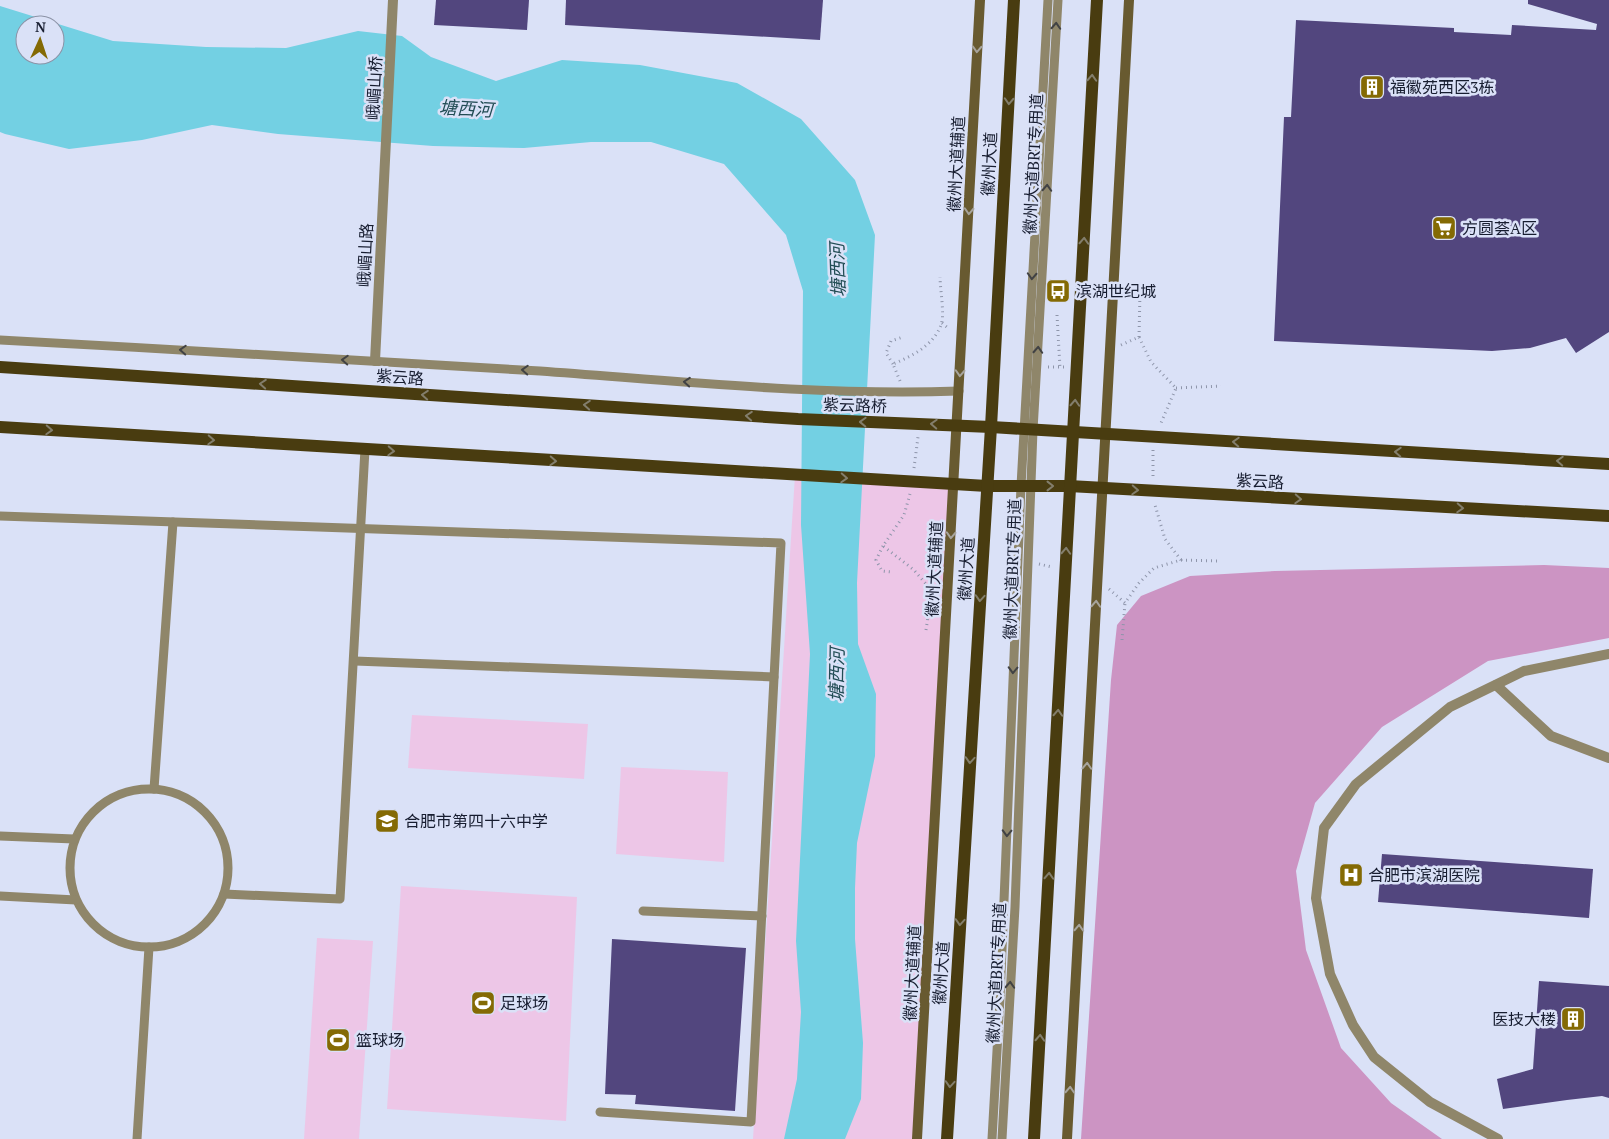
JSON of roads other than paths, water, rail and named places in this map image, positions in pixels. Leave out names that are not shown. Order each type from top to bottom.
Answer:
[{"type":"main road","name":"徽州大道","points":[[947,1139],[991,427],[1014,0]]},
{"type":"main road","points":[[1034,1139],[1097,0]]},
{"type":"main road","name":"紫云路","points":[[0,367],[798,419]]},
{"type":"main road","name":"紫云路桥","points":[[798,419],[957,426]]},
{"type":"main road","points":[[957,426],[1609,464]]},
{"type":"main road","points":[[0,427],[366,450]]},
{"type":"main road","name":"紫云路","points":[[366,450],[987,486],[1069,486],[1609,516]]},
{"type":"street","name":"峨嵋山桥","points":[[386,150],[393,0]]},
{"type":"street","name":"徽州大道辅道","points":[[917,1139],[980,0]]},
{"type":"street","points":[[1067,1139],[1129,0]]},
{"type":"street","name":"峨嵋山路","points":[[375,361],[386,150]]},
{"type":"street","points":[[1498,1139],[1430,1102],[1374,1057],[1353,1025],[1330,974],[1316,898],[1324,828],[1356,784],[1450,707],[1524,671],[1609,654]]},
{"type":"street","points":[[1496,685],[1551,736],[1592,754],[1609,758]]},
{"type":"lane","name":"徽州大道BRT专用道","points":[[992,1139],[1029,429],[1048,0]]},
{"type":"lane","name":"徽州大道BRT专用道","points":[[1029,429],[1058,0]]},
{"type":"lane","points":[[0,340],[375,361],[770,388],[875,392],[959,391]]},
{"type":"lane","points":[[224,894],[340,900],[366,450]]},
{"type":"lane","name":"徽州大道BRT专用道","points":[[1002,1139],[1014,907],[1026,486]]},
{"type":"lane","points":[[0,516],[781,543],[751,1122],[600,1112]]},
{"type":"lane","points":[[154,789],[173,522]]},
{"type":"lane","points":[[355,661],[774,677]]},
{"type":"lane","points":[[154,789],[180,795],[202,808],[218,828],[227,852],[228,877],[224,894],[207,922],[197,931],[175,943],[149,947],[137,946],[113,939],[91,922],[76,900],[70,874],[74,839],[84,823],[102,804],[127,792],[154,789]]},
{"type":"lane","points":[[0,836],[74,839]]},
{"type":"lane","points":[[0,896],[76,900]]},
{"type":"lane","points":[[642,911],[762,916]]},
{"type":"lane","points":[[137,1139],[149,947]]},
{"type":"water","name":"塘西河","points":[[0,6],[29,15],[15,15],[15,65],[65,65],[65,26],[113,41],[206,47],[286,48],[358,31],[402,36],[431,57],[496,81],[562,60],[640,65],[737,83],[801,119],[855,180],[875,235],[857,583],[858,644],[876,694],[875,756],[857,843],[855,888],[855,939],[863,1043],[861,1099],[845,1139],[784,1139],[797,1079],[801,1012],[796,941],[810,654],[801,525],[803,291],[786,235],[724,164],[651,142],[591,142],[524,148],[433,146],[278,134],[212,125],[142,140],[69,149],[0,132]]},
{"type":"place","name":"福徽苑西区3栋","points":[[1372,87]]},
{"type":"place","name":"方圆荟A区","points":[[1444,228]]},
{"type":"place","name":"滨湖世纪城","points":[[1058,291]]},
{"type":"place","name":"合肥市第四十六中学","points":[[387,821]]},
{"type":"place","name":"合肥市滨湖医院","points":[[1351,875]]},
{"type":"place","name":"足球场","points":[[483,1003]]},
{"type":"place","name":"医技大楼","points":[[1573,1019]]},
{"type":"place","name":"篮球场","points":[[338,1040]]}]
